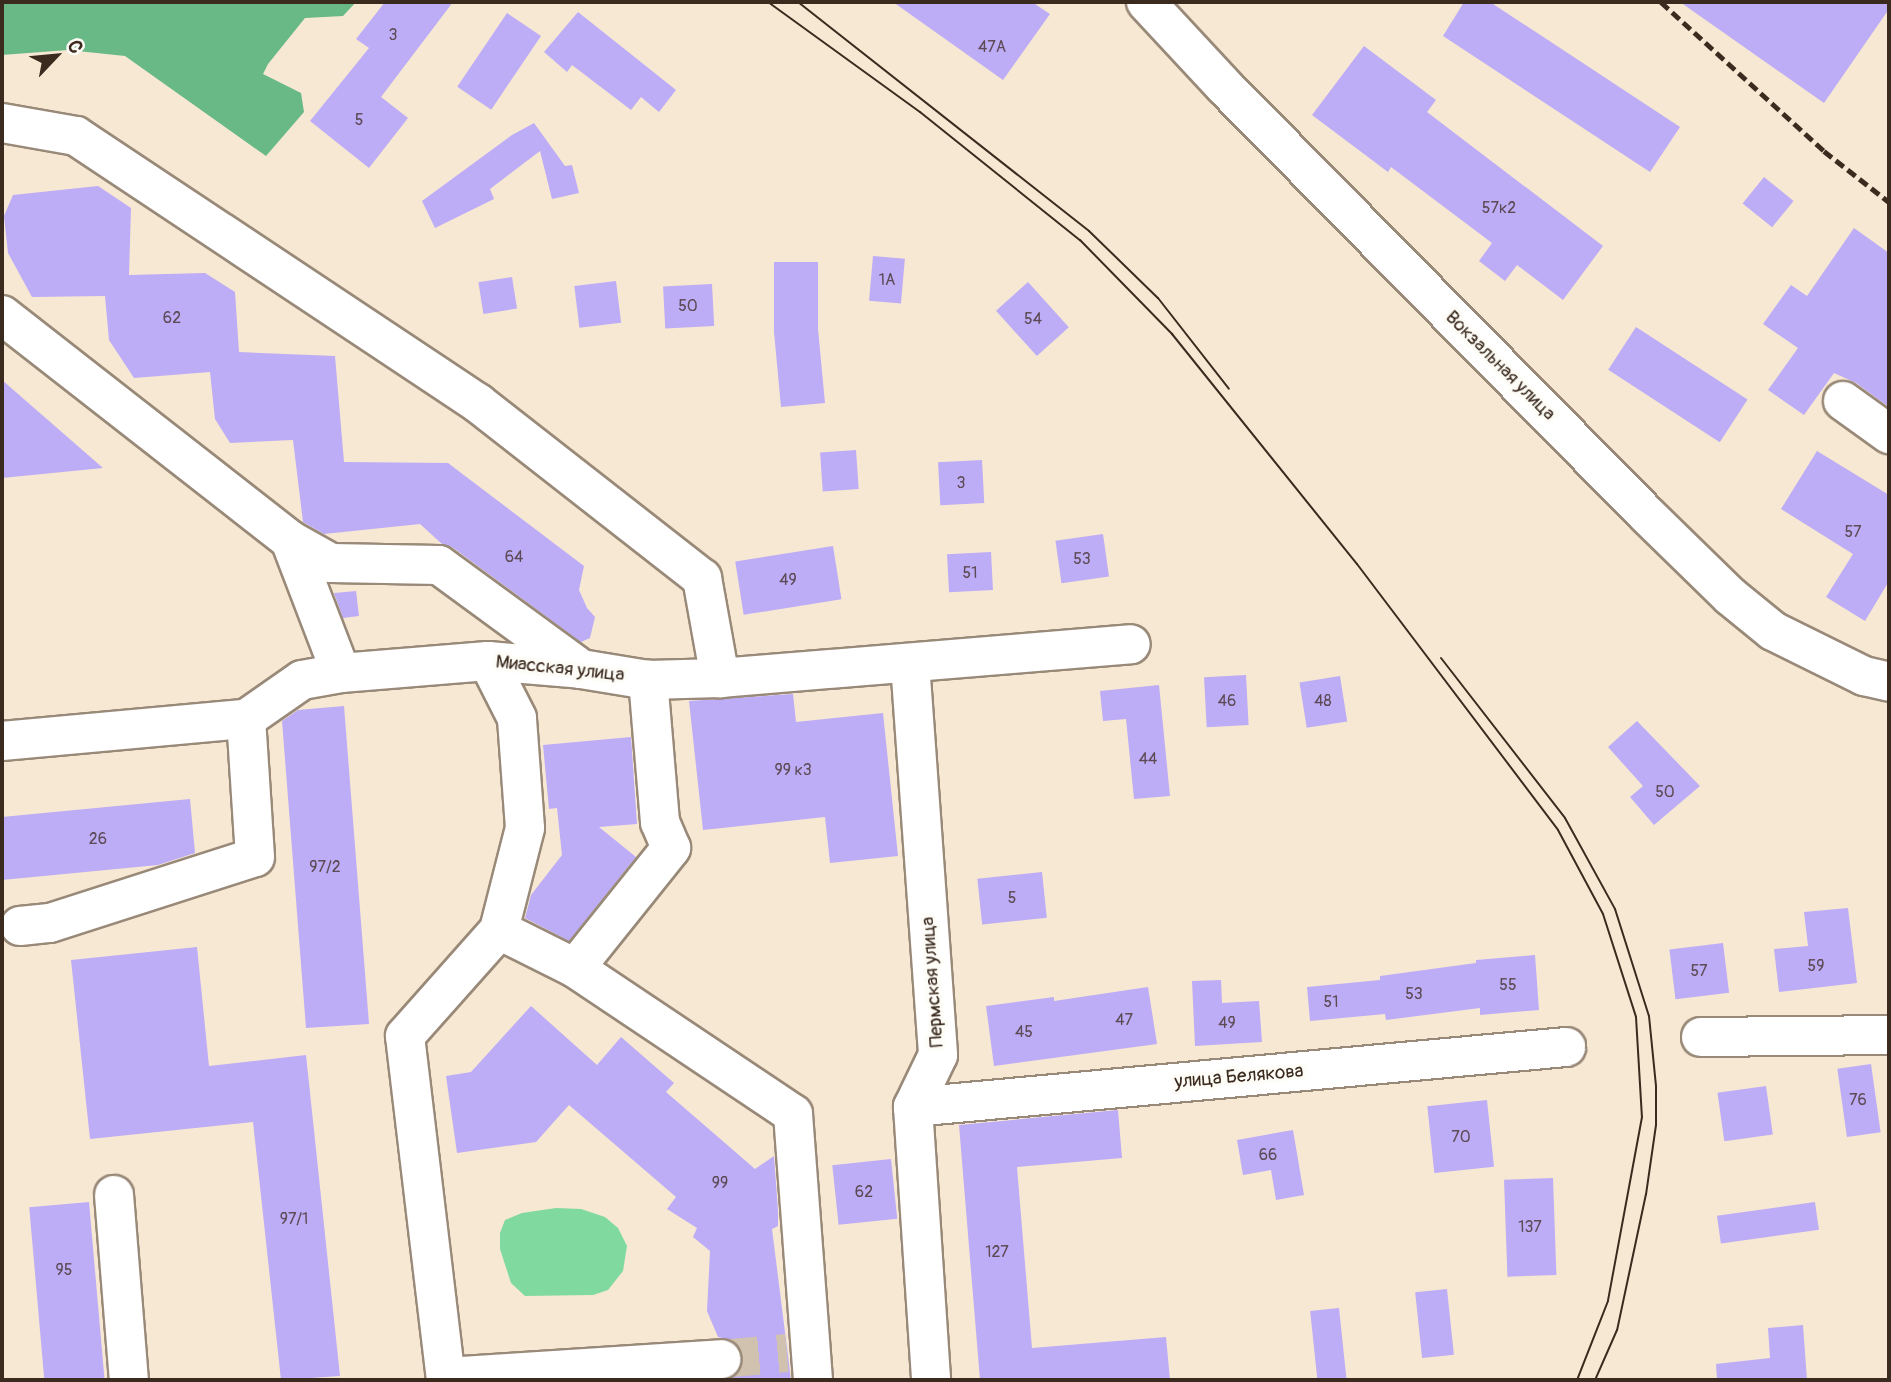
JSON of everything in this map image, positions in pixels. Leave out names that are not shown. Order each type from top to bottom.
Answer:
[{"type":"street","name":"Вокзальная улица","points":[[1146,2],[1233,96],[1730,596],[1773,631],[1864,676],[1889,682]]},
{"type":"street","points":[[2,123],[76,136],[490,412],[702,578],[720,678]]},
{"type":"street","points":[[2,315],[290,540],[331,563],[439,565],[581,669]]},
{"type":"street","points":[[1843,401],[1889,434]]},
{"type":"street","points":[[290,540],[341,673]]},
{"type":"street","name":"Миасская улица","points":[[2,741],[246,719],[302,680],[341,673],[488,661],[581,669],[648,680],[720,678],[1131,645]]},
{"type":"street","points":[[488,661],[517,718],[525,828],[499,930],[405,1036],[446,1379],[722,1359]]},
{"type":"street","name":"Пермская улица","points":[[910,663],[938,1055],[913,1107],[931,1380]]},
{"type":"street","points":[[575,968],[671,849],[660,822],[648,680]]},
{"type":"street","points":[[20,926],[50,923],[255,857],[246,719]]},
{"type":"street","points":[[499,930],[575,968],[793,1114],[804,1362]]},
{"type":"street","points":[[1701,1037],[1889,1035]]},
{"type":"street","name":"улица Белякова","points":[[913,1107],[1566,1047]]},
{"type":"street","points":[[114,1195],[129,1380]]},
{"type":"green space","points":[[2,2],[356,2],[343,16],[305,18],[268,64],[263,74],[301,93],[304,112],[266,156],[125,56],[68,50],[2,55]]},
{"type":"green space","points":[[556,1208],[581,1209],[605,1217],[618,1228],[627,1246],[623,1271],[608,1290],[593,1295],[525,1296],[511,1283],[500,1249],[500,1233],[505,1220],[522,1213]]},
{"type":"building","points":[[385,2],[453,2],[381,97],[408,118],[369,168],[310,121],[369,48],[356,39]]},
{"type":"building","points":[[893,2],[1032,2],[1050,14],[1003,80]]},
{"type":"building","points":[[1464,2],[1490,2],[1680,127],[1650,172],[1443,36]]},
{"type":"building","points":[[1680,2],[1889,2],[1889,9],[1824,103]]},
{"type":"building","points":[[578,12],[676,90],[659,112],[641,97],[631,110],[572,65],[567,72],[544,52]]},
{"type":"building","points":[[507,13],[541,36],[491,110],[457,87]]},
{"type":"building","points":[[1364,46],[1436,100],[1427,112],[1603,246],[1563,300],[1517,265],[1505,281],[1479,261],[1492,243],[1391,167],[1388,172],[1312,115]]},
{"type":"building","points":[[534,123],[565,166],[572,165],[579,193],[552,199],[540,151],[490,189],[494,199],[435,228],[422,201],[512,135]]},
{"type":"building","points":[[1764,177],[1794,201],[1772,227],[1743,203]]},
{"type":"building","points":[[98,186],[131,208],[129,275],[205,273],[235,292],[239,352],[335,356],[344,462],[448,463],[584,566],[579,590],[587,608],[595,617],[590,638],[581,642],[452,547],[442,544],[420,524],[324,534],[303,522],[293,440],[230,443],[215,419],[210,372],[134,378],[109,340],[105,296],[32,297],[8,253],[4,216],[13,195]]},
{"type":"building","points":[[1854,228],[1889,253],[1889,407],[1856,383],[1834,373],[1804,415],[1768,390],[1798,348],[1763,324],[1791,285],[1807,296]]},
{"type":"building","points":[[873,256],[905,259],[901,304],[869,301]]},
{"type":"building","points":[[774,262],[818,262],[818,329],[825,403],[781,407],[774,332]]},
{"type":"building","points":[[512,277],[517,309],[483,314],[478,282]]},
{"type":"building","points":[[616,281],[621,323],[579,328],[574,286]]},
{"type":"building","points":[[1028,282],[1069,327],[1037,356],[996,311]]},
{"type":"building","points":[[712,284],[714,326],[665,329],[663,287]]},
{"type":"building","points":[[1636,327],[1748,399],[1720,442],[1608,370]]},
{"type":"building","points":[[2,380],[103,468],[2,478]]},
{"type":"building","points":[[856,450],[859,489],[823,491],[820,453]]},
{"type":"building","points":[[1817,451],[1889,495],[1889,581],[1865,621],[1826,597],[1853,554],[1781,509]]},
{"type":"building","points":[[982,460],[984,503],[940,505],[938,462]]},
{"type":"building","points":[[1103,534],[1109,577],[1061,583],[1055,541]]},
{"type":"building","points":[[833,546],[841,599],[744,615],[735,561]]},
{"type":"building","points":[[991,552],[993,590],[949,592],[947,554]]},
{"type":"building","points":[[356,591],[359,616],[343,618],[334,593]]},
{"type":"building","points":[[1246,675],[1249,725],[1207,727],[1204,677]]},
{"type":"building","points":[[1340,676],[1347,721],[1307,728],[1300,682]]},
{"type":"building","points":[[1159,685],[1170,796],[1134,799],[1126,719],[1103,721],[1100,691]]},
{"type":"building","points":[[793,694],[796,722],[883,713],[898,856],[830,863],[825,817],[703,830],[689,701]]},
{"type":"building","points":[[344,706],[369,1024],[306,1028],[282,721],[298,710]]},
{"type":"building","points":[[1637,721],[1700,786],[1654,825],[1630,797],[1643,786],[1608,747]]},
{"type":"building","points":[[631,737],[637,824],[599,827],[636,857],[569,941],[525,918],[531,895],[562,855],[557,808],[549,809],[543,745]]},
{"type":"building","points":[[190,799],[195,853],[158,865],[2,880],[2,817]]},
{"type":"building","points":[[1042,872],[1047,918],[982,925],[977,879]]},
{"type":"building","points":[[1848,908],[1857,983],[1779,992],[1774,949],[1808,946],[1804,912]]},
{"type":"building","points":[[1723,943],[1729,993],[1675,999],[1669,950]]},
{"type":"building","points":[[197,947],[209,1066],[306,1055],[340,1376],[281,1380],[253,1122],[90,1139],[71,960]]},
{"type":"building","points":[[1535,955],[1539,1010],[1480,1015],[1480,1008],[1386,1020],[1385,1014],[1310,1021],[1307,987],[1380,980],[1380,976],[1476,963],[1476,960]]},
{"type":"building","points":[[1221,980],[1222,1003],[1259,1001],[1262,1042],[1195,1046],[1192,981]]},
{"type":"building","points":[[1148,987],[1157,1044],[994,1066],[986,1006],[1054,997],[1054,1001]]},
{"type":"building","points":[[531,1006],[597,1065],[621,1037],[674,1083],[666,1092],[755,1169],[774,1156],[778,1226],[772,1229],[791,1380],[724,1380],[740,1369],[743,1357],[739,1346],[731,1340],[718,1337],[707,1311],[710,1251],[693,1237],[697,1228],[667,1209],[676,1197],[569,1105],[536,1142],[457,1153],[446,1076],[471,1072]]},
{"type":"building","points":[[1871,1064],[1881,1132],[1847,1137],[1837,1069]]},
{"type":"building","points":[[1766,1086],[1773,1135],[1724,1141],[1717,1093]]},
{"type":"building","points":[[1487,1100],[1494,1167],[1434,1173],[1427,1106]]},
{"type":"building","points":[[1118,1110],[1122,1158],[1017,1167],[1032,1348],[1166,1337],[1170,1380],[980,1380],[959,1125]]},
{"type":"building","points":[[1293,1130],[1304,1195],[1276,1200],[1271,1170],[1243,1175],[1237,1140]]},
{"type":"building","points":[[891,1159],[897,1219],[839,1225],[832,1165]]},
{"type":"building","points":[[1553,1178],[1556,1275],[1507,1277],[1504,1180]]},
{"type":"building","points":[[89,1202],[105,1380],[44,1380],[29,1207]]},
{"type":"building","points":[[1815,1202],[1819,1230],[1721,1244],[1717,1216]]},
{"type":"building","points":[[1447,1289],[1454,1355],[1422,1358],[1415,1292]]},
{"type":"building","points":[[1339,1308],[1347,1380],[1317,1380],[1310,1311]]},
{"type":"building","points":[[1803,1325],[1807,1380],[1717,1380],[1716,1364],[1770,1358],[1768,1328]]},
{"type":"tunnel","points":[[721,1359],[787,1353]]},
{"type":"tram line","points":[[768,2],[920,112],[1080,240],[1172,334],[1357,564],[1558,830],[1603,914],[1636,1017],[1642,1117],[1608,1301],[1577,1380]]},
{"type":"tram line","points":[[798,2],[1089,231],[1158,298],[1229,389]]},
{"type":"tram line","points":[[1441,658],[1565,818],[1615,909],[1649,1016],[1656,1086],[1656,1125],[1646,1194],[1617,1330],[1595,1380]]},
{"type":"railway","points":[[1661,2],[1824,151],[1889,202]]}]
